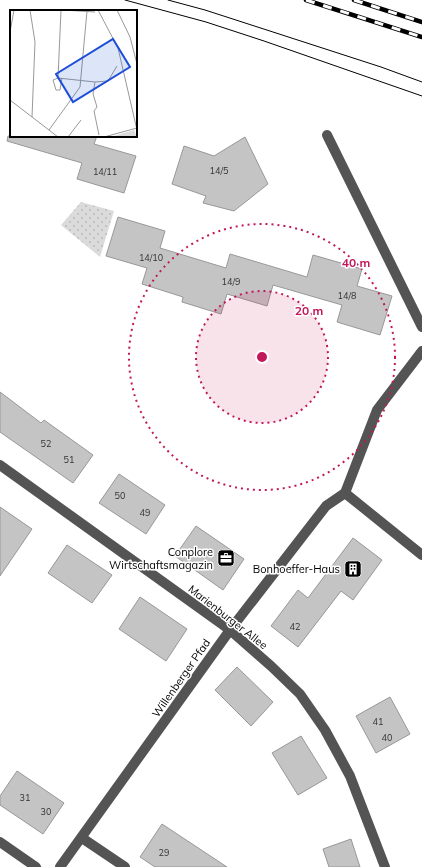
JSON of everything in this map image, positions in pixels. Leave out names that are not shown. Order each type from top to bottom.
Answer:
[{"type":"street","points":[[327,135],[422,327]]},
{"type":"street","points":[[422,351],[377,410],[345,493],[422,555]]},
{"type":"street","name":"Marienburger Allee","points":[[0,465],[230,630],[300,694],[325,730],[350,776],[385,867]]},
{"type":"street","name":"Willenberger Pfad","points":[[60,867],[230,630],[326,506],[345,493]]},
{"type":"street","points":[[82,838],[126,867]]},
{"type":"street","points":[[0,842],[36,867]]},
{"type":"shaded area","points":[[81,202],[114,211],[100,257],[61,225]]},
{"type":"building","points":[[8,136],[97,137],[94,144],[136,156],[124,193],[77,179],[82,163],[7,141]]},
{"type":"building","points":[[245,137],[268,184],[234,211],[203,203],[206,196],[172,184],[184,146],[214,156]]},
{"type":"building","points":[[118,217],[165,231],[160,248],[226,268],[230,254],[307,277],[313,255],[362,269],[357,286],[392,296],[380,335],[337,322],[342,305],[273,285],[267,306],[227,294],[221,314],[182,302],[183,297],[142,284],[147,268],[106,256]]},
{"type":"building","points":[[0,392],[41,423],[44,420],[93,455],[73,483],[0,432]]},
{"type":"building","points":[[119,474],[165,505],[146,534],[99,503]]},
{"type":"building","points":[[0,507],[32,529],[0,576]]},
{"type":"building","points":[[196,526],[244,559],[223,590],[175,556]]},
{"type":"building","points":[[353,538],[382,560],[353,600],[341,591],[298,647],[271,626],[298,590],[308,598]]},
{"type":"building","points":[[67,545],[112,575],[92,603],[48,573]]},
{"type":"building","points":[[140,597],[187,629],[166,661],[119,629]]},
{"type":"building","points":[[237,667],[273,702],[251,726],[215,690]]},
{"type":"building","points":[[390,697],[410,734],[376,753],[356,716]]},
{"type":"building","points":[[301,736],[327,778],[298,795],[272,753]]},
{"type":"building","points":[[17,771],[64,803],[43,834],[0,805],[0,796]]},
{"type":"building","points":[[162,824],[227,867],[155,867],[140,857]]},
{"type":"building","points":[[351,839],[360,867],[329,867],[323,849]]},
{"type":"tram line","points":[[125,0],[206,22],[422,96]]},
{"type":"tram line","points":[[168,0],[205,10],[381,67],[422,82]]},
{"type":"railway","points":[[306,0],[422,37]]},
{"type":"railway","points":[[354,0],[422,22]]},
{"type":"place","name":"Conplore Wirtschaftsmagazin","points":[[226,558]]},
{"type":"place","name":"Bonhoeffer-Haus","points":[[353,569]]}]
